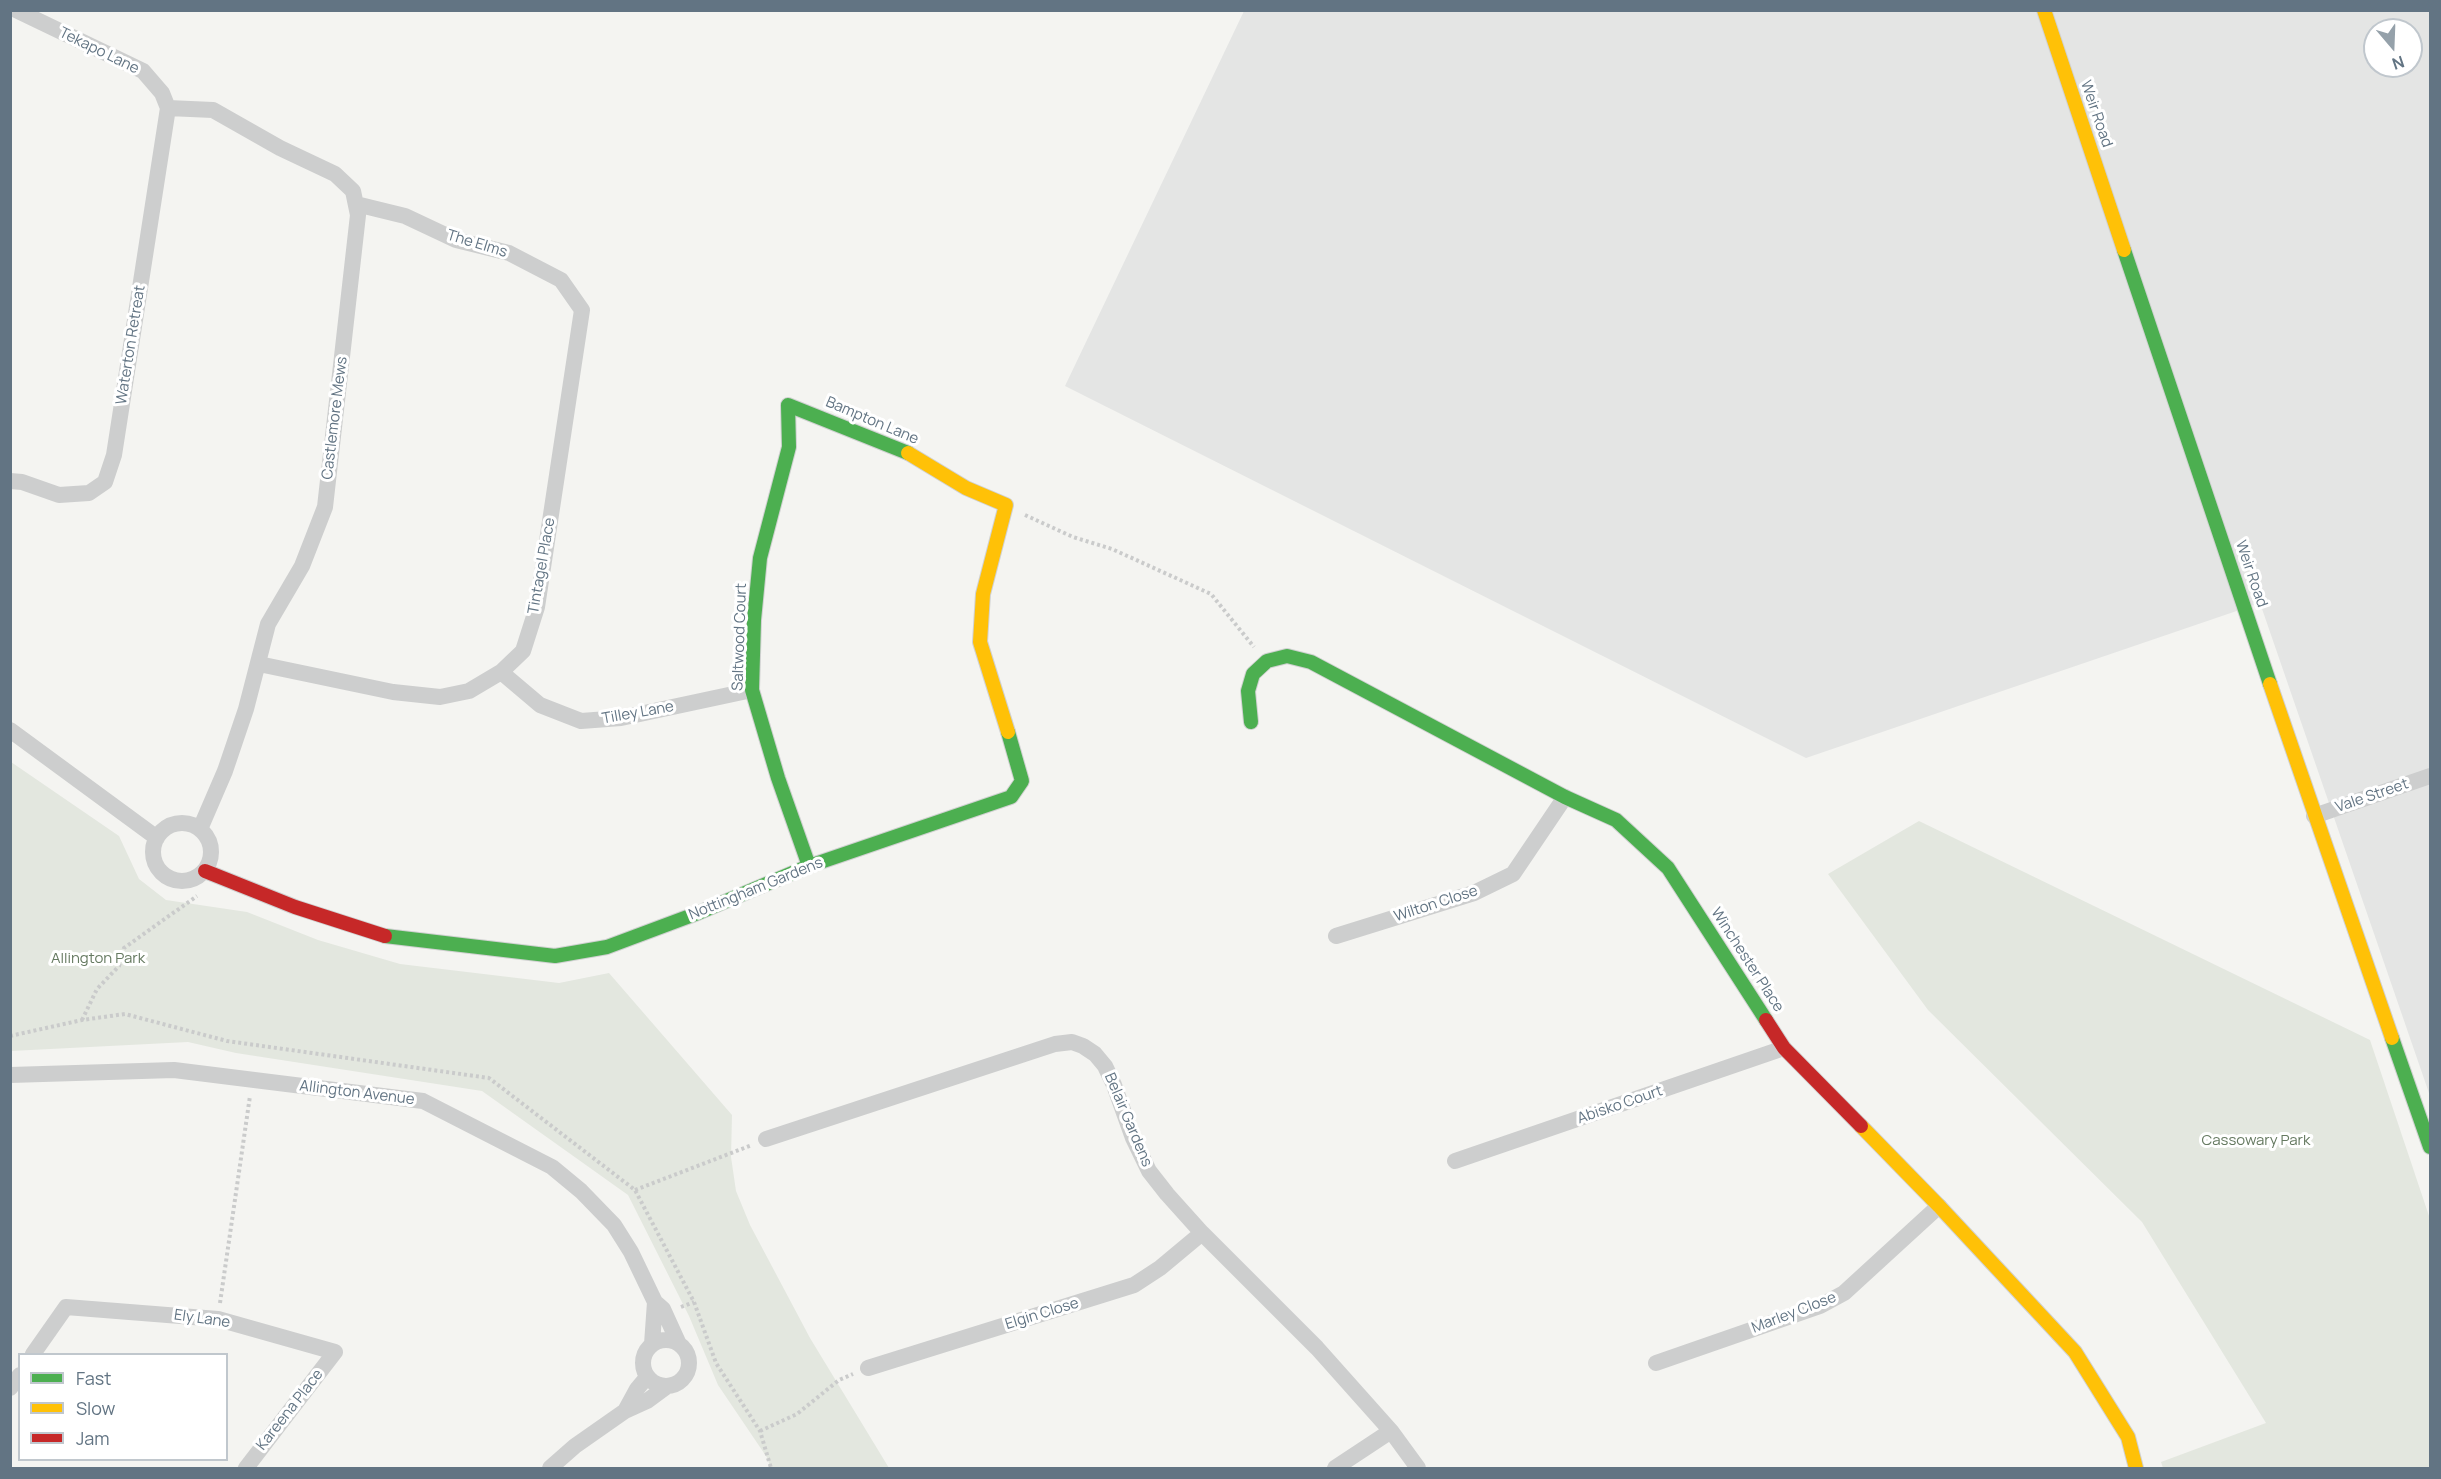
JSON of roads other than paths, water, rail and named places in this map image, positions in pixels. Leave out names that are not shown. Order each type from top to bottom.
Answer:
[{"type":"street","name":"Tekapo Lane","points":[[15,10],[143,71],[162,93],[168,108]]},
{"type":"street","name":"Weir Road","points":[[2044,10],[2314,816],[2430,1147]]},
{"type":"street","points":[[168,108],[213,111],[280,148],[335,174],[353,191],[356,204]]},
{"type":"street","name":"Waterton Retreat","points":[[10,481],[22,482],[59,495],[88,493],[105,482],[114,455],[168,108]]},
{"type":"street","name":"The Elms","points":[[356,204],[405,216],[456,240],[509,252],[561,280],[582,310]]},
{"type":"street","name":"Castlemore Mews","points":[[200,829],[225,771],[259,664],[268,624],[302,566],[325,507],[358,215],[356,204]]},
{"type":"street","name":"Tintagel Place","points":[[259,664],[393,692],[440,697],[469,691],[501,672],[523,651],[537,607],[582,310]]},
{"type":"street","name":"Bampton Lane","points":[[788,405],[904,451],[966,488],[1006,505]]},
{"type":"street","name":"Saltwood Court","points":[[788,405],[789,447],[760,558],[754,620],[752,690],[778,777],[809,866]]},
{"type":"street","name":"Nottingham Gardens","points":[[205,871],[295,907],[383,936],[555,956],[608,947],[698,913],[809,866],[1011,797],[1022,781],[980,642],[983,594],[1006,505]]},
{"type":"street","name":"Winchester Place","points":[[1251,722],[1248,691],[1253,674],[1267,661],[1287,656],[1311,662],[1565,797],[1616,820],[1668,868],[1784,1048],[1939,1206],[2075,1352],[2128,1437],[2134,1468]]},
{"type":"street","name":"Tilley Lane","points":[[501,672],[540,705],[581,721],[621,718],[752,690]]},
{"type":"street","points":[[10,730],[157,838]]},
{"type":"street","name":"Vale Street","points":[[2314,816],[2430,776]]},
{"type":"street","name":"Wilton Close","points":[[1336,936],[1474,893],[1513,874],[1565,797]]},
{"type":"street","points":[[176,824],[192,825],[200,829],[209,841],[211,849],[211,856],[205,871],[184,882],[162,874],[154,861],[153,853],[157,838],[162,831],[176,824]]},
{"type":"street","name":"Belair Gardens","points":[[766,1139],[1055,1044],[1072,1042],[1083,1046],[1095,1054],[1105,1066],[1132,1138],[1149,1171],[1167,1194],[1202,1233],[1317,1348],[1391,1431],[1418,1468]]},
{"type":"street","name":"Abisko Court","points":[[1455,1161],[1784,1048]]},
{"type":"street","name":"Allington Avenue","points":[[10,1075],[174,1070],[423,1101],[552,1167],[581,1191],[614,1225],[631,1252],[655,1302],[663,1309],[678,1342]]},
{"type":"street","name":"Marley Close","points":[[1656,1363],[1820,1306],[1844,1293],[1939,1206]]},
{"type":"street","name":"Elgin Close","points":[[868,1368],[1134,1285],[1160,1268],[1202,1233]]},
{"type":"street","name":"Allington Avenue","points":[[652,1344],[655,1302]]},
{"type":"street","name":"Ely Lane","points":[[34,1353],[66,1307],[218,1318],[335,1352]]},
{"type":"street","points":[[550,1468],[575,1446],[625,1411],[647,1401],[666,1386],[680,1382],[689,1369],[688,1354],[678,1342],[662,1340],[646,1349],[642,1363],[647,1377],[655,1384],[666,1386]]},
{"type":"street","name":"Kareena Place","points":[[246,1468],[335,1352]]},
{"type":"street","points":[[625,1411],[627,1404],[647,1377]]},
{"type":"street","points":[[1335,1468],[1391,1431]]},
{"type":"park label","name":"Allington Park","points":[[98,959]]},
{"type":"park label","name":"Cassowary Park","points":[[2256,1141]]}]
